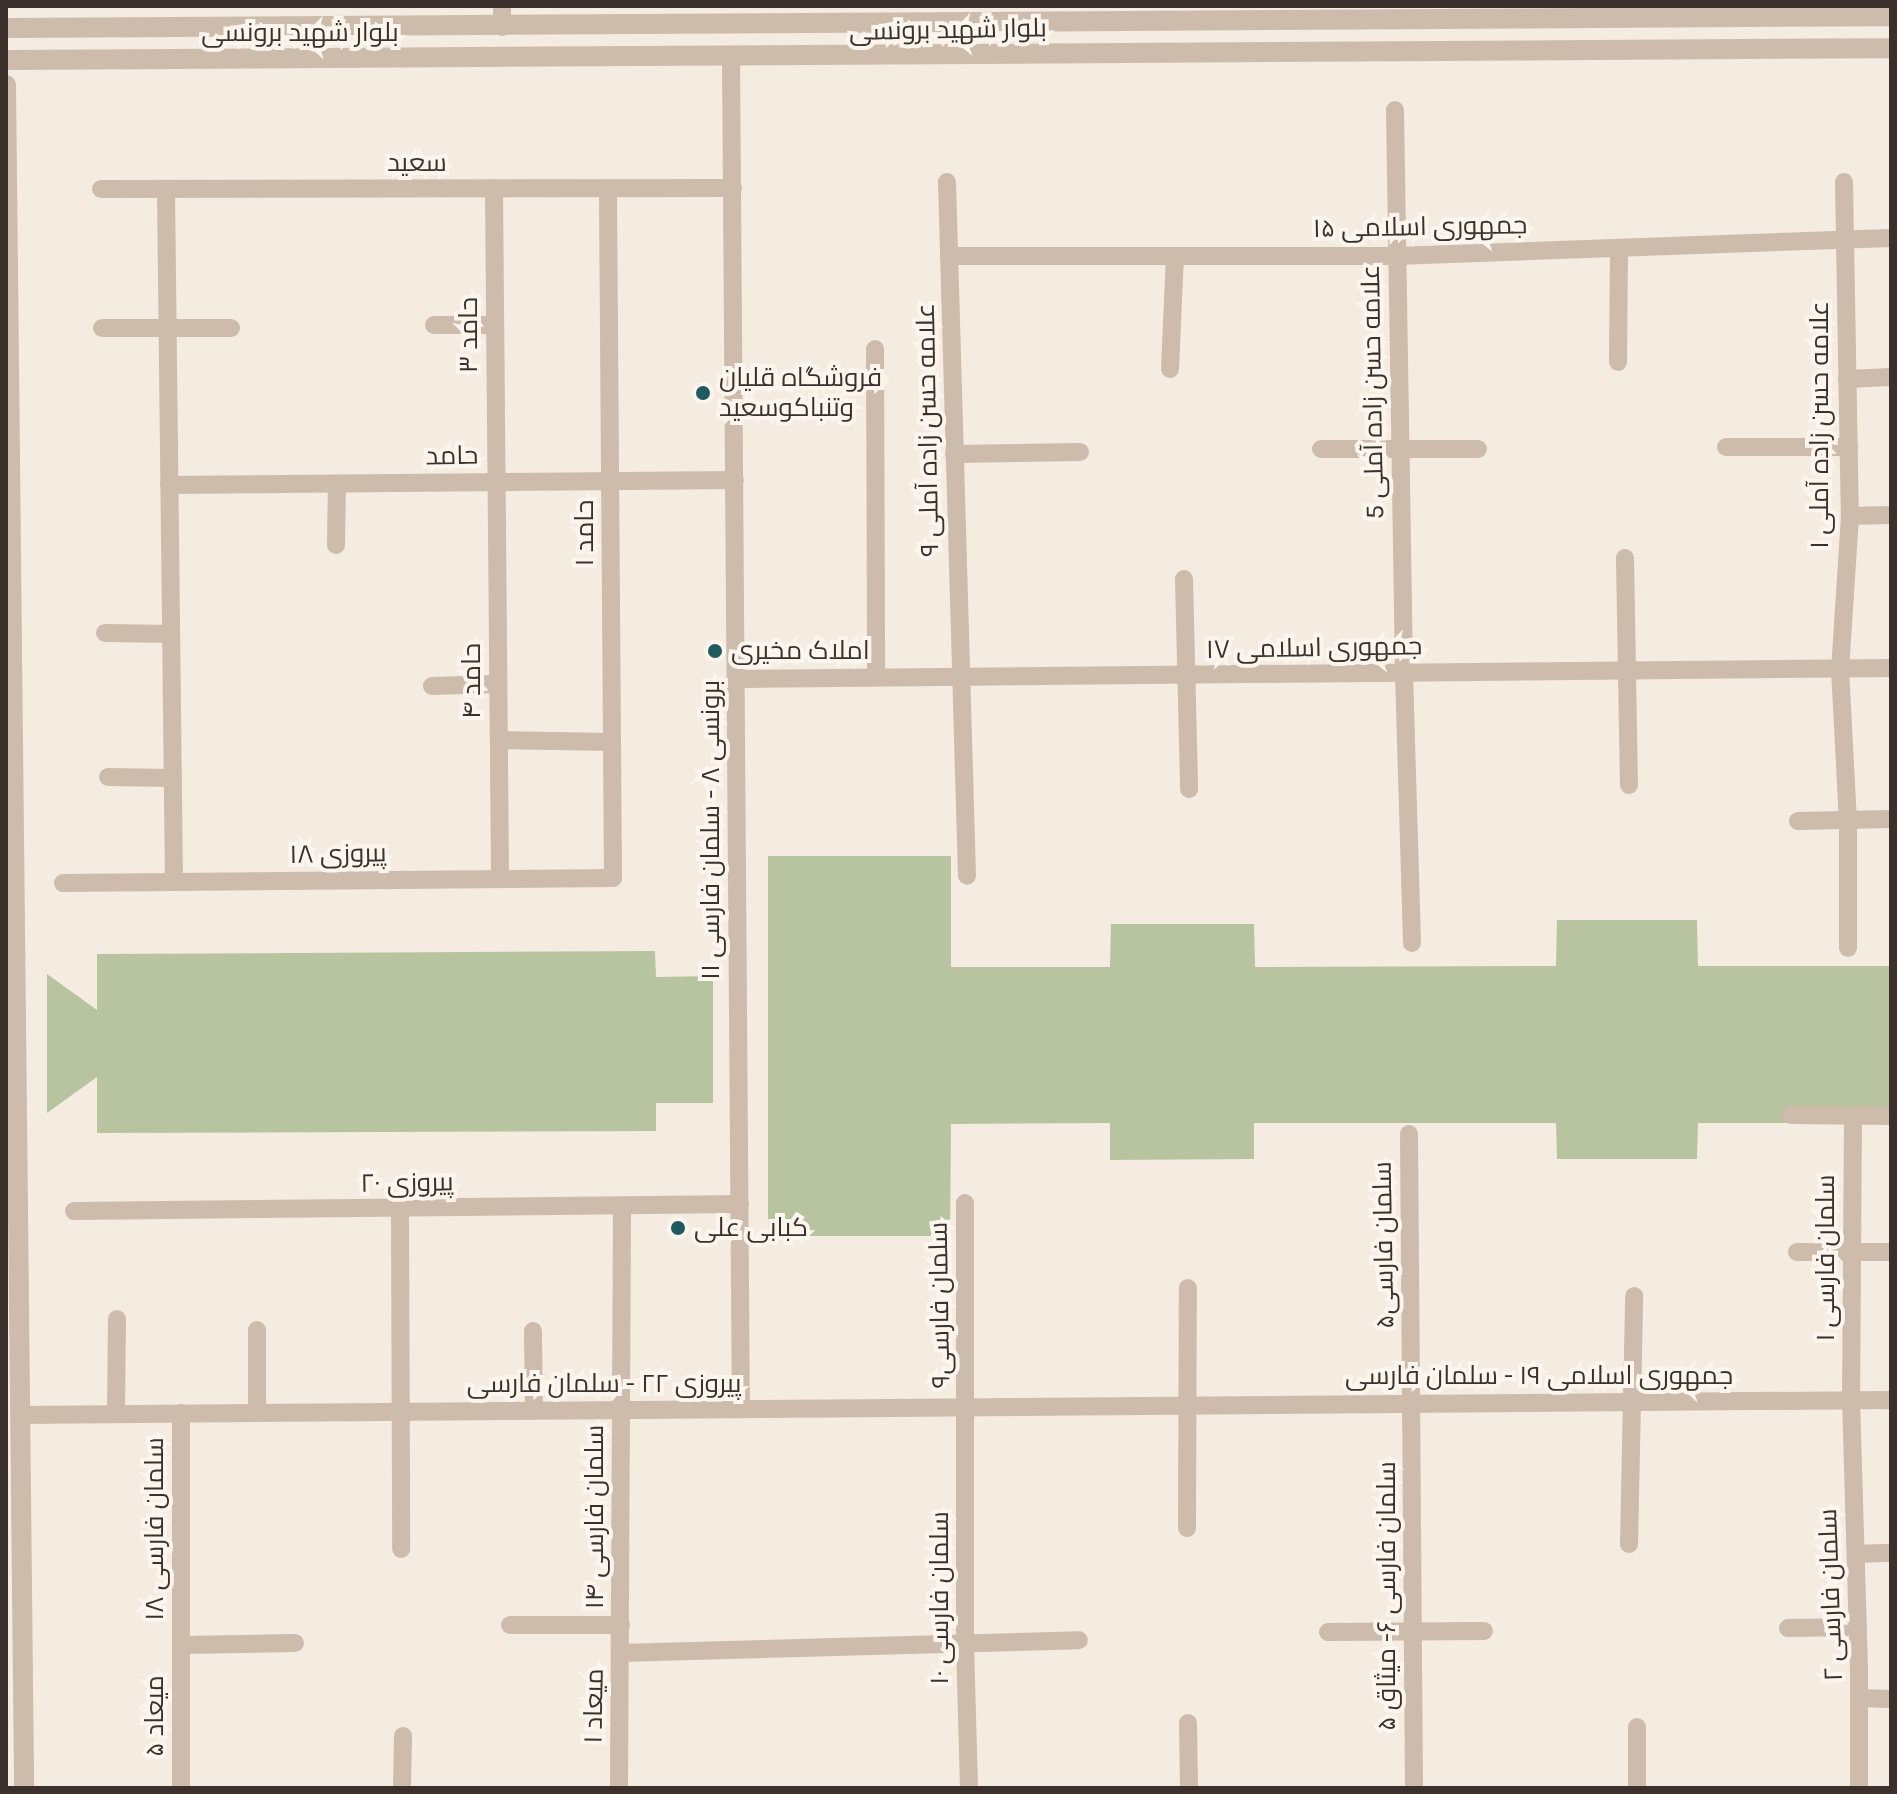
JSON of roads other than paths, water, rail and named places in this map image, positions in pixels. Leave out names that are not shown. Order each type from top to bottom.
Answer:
[{"type":"street","name":"بلوار شهید برونسی","points":[[6,28],[502,16],[1580,12],[1891,16]]},
{"type":"street","name":"بلوار شهید برونسی","points":[[6,60],[731,58],[1891,48]]},
{"type":"street","name":"برونسی ۸ - سلمان فارسی ۱۱","points":[[731,58],[741,1409]]},
{"type":"street","points":[[6,85],[24,1788]]},
{"type":"street","name":"علامه حسن زاده آملی 5","points":[[1395,110],[1404,673],[1412,943]]},
{"type":"street","name":"علامه حسن زاده آملی ۹","points":[[947,182],[967,876]]},
{"type":"street","name":"علامه حسن زاده آملی ۱","points":[[1844,182],[1850,516],[1840,669],[1848,821],[1848,948]]},
{"type":"street","name":"حامد ۳","points":[[494,188],[497,482]]},
{"type":"street","name":"حامد ۱","points":[[608,188],[613,878]]},
{"type":"street","name":"سعید","points":[[101,189],[733,188]]},
{"type":"street","points":[[166,189],[174,882]]},
{"type":"street","name":"جمهوری اسلامی ۱۵","points":[[949,256],[1397,256],[1891,238]]},
{"type":"street","points":[[1618,362],[1619,248]]},
{"type":"street","points":[[1170,369],[1175,256]]},
{"type":"street","points":[[434,325],[495,325]]},
{"type":"street","points":[[102,328],[231,328]]},
{"type":"street","points":[[875,349],[876,677]]},
{"type":"street","points":[[1847,379],[1891,377]]},
{"type":"street","points":[[1726,447],[1849,447]]},
{"type":"street","points":[[1321,449],[1478,449]]},
{"type":"street","points":[[954,454],[1080,452]]},
{"type":"street","name":"حامد","points":[[169,485],[735,480]]},
{"type":"street","name":"حامد ۴","points":[[497,482],[500,879]]},
{"type":"street","points":[[336,545],[337,484]]},
{"type":"street","points":[[1850,516],[1891,515]]},
{"type":"street","points":[[1625,558],[1629,785]]},
{"type":"street","points":[[1184,579],[1189,789]]},
{"type":"street","points":[[105,633],[171,634]]},
{"type":"street","name":"جمهوری اسلامی ۱۷","points":[[737,679],[1891,668]]},
{"type":"street","points":[[432,686],[498,684]]},
{"type":"street","points":[[499,740],[612,742]]},
{"type":"street","points":[[108,777],[173,778]]},
{"type":"street","points":[[1798,821],[1891,819]]},
{"type":"street","name":"پیروزی ۱۸","points":[[63,883],[613,878]]},
{"type":"street","points":[[1791,1115],[1891,1116]]},
{"type":"street","name":"سلمان فارسی ۱","points":[[1851,1400],[1853,1117]]},
{"type":"street","name":"سلمان فارسی۵","points":[[1409,1134],[1412,1403]]},
{"type":"street","name":"سلمان فارسی۹","points":[[965,1203],[967,1407]]},
{"type":"street","name":"پیروزی ۲۰","points":[[74,1211],[740,1204]]},
{"type":"street","name":"سلمان فارسی ۱۴","points":[[621,1625],[622,1206]]},
{"type":"street","points":[[400,1209],[401,1549]]},
{"type":"street","points":[[1797,1252],[1891,1252]]},
{"type":"street","points":[[1187,1528],[1188,1288]]},
{"type":"street","points":[[1629,1544],[1634,1296]]},
{"type":"street","points":[[116,1414],[117,1319]]},
{"type":"street","points":[[257,1330],[257,1413]]},
{"type":"street","points":[[533,1331],[534,1410]]},
{"type":"street","name":"سلمان فارسی ۲","points":[[1851,1400],[1859,1788]]},
{"type":"street","name":"جمهوری اسلامی ۱۹ - سلمان فارسی","points":[[1187,1405],[1891,1400]]},
{"type":"street","name":"سلمان فارسی ۶- میثاق ۵","points":[[1412,1403],[1414,1788]]},
{"type":"street","name":"پیروزی ۲۲ - سلمان فارسی","points":[[20,1415],[1187,1405]]},
{"type":"street","name":"سلمان فارسی ۱۰","points":[[967,1407],[965,1644],[969,1788]]},
{"type":"street","name":"سلمان فارسی ۱۸","points":[[181,1413],[181,1645]]},
{"type":"street","points":[[1856,1554],[1891,1553]]},
{"type":"street","points":[[510,1625],[621,1625]]},
{"type":"street","name":"میعاد ۱","points":[[619,1788],[621,1625]]},
{"type":"street","points":[[1788,1628],[1858,1627]]},
{"type":"street","points":[[1328,1632],[1413,1629],[1484,1631]]},
{"type":"street","points":[[620,1653],[1079,1640]]},
{"type":"street","points":[[181,1645],[295,1643]]},
{"type":"street","name":"میعاد ۵","points":[[181,1645],[181,1788]]},
{"type":"street","points":[[1859,1698],[1891,1699]]},
{"type":"street","points":[[1188,1723],[1189,1788]]},
{"type":"street","points":[[1637,1727],[1637,1788]]},
{"type":"street","points":[[402,1788],[403,1736]]},
{"type":"place","name":"فروشگاه قلیان وتنباکوسعید","points":[[703,393]]},
{"type":"place","name":"املاک مخیری","points":[[715,651]]},
{"type":"place","name":"کبابی علی","points":[[678,1228]]}]
